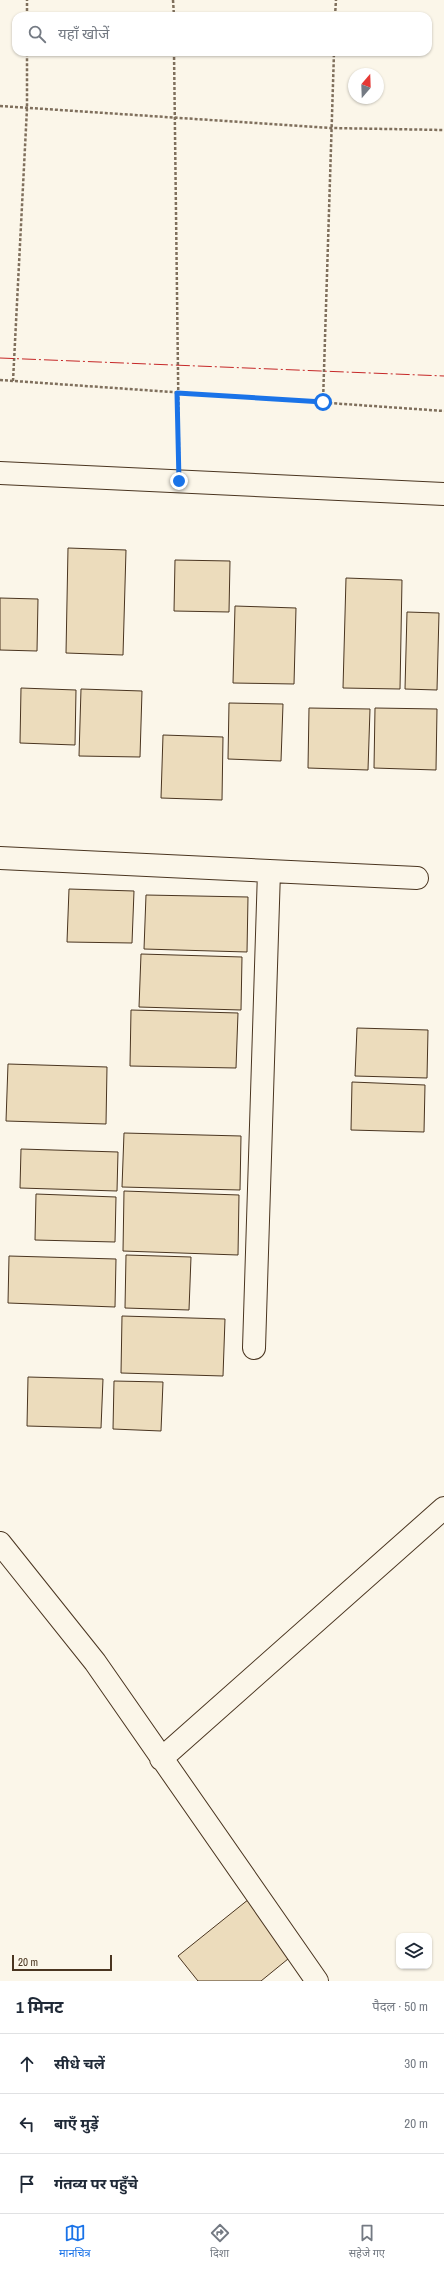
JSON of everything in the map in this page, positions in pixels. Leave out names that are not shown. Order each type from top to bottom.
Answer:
[{"type":"street","points":[[0,473],[444,494]]},
{"type":"street","points":[[0,858],[417,878]]},
{"type":"street","points":[[254,1348],[269,871]]},
{"type":"street","points":[[162,1759],[444,1508]]},
{"type":"street","points":[[0,1543],[94,1662],[317,1981]]},
{"type":"path","points":[[27,0],[27,12]]},
{"type":"path","points":[[173,0],[174,12]]},
{"type":"path","points":[[335,12],[336,0]]},
{"type":"path","points":[[13,381],[27,108],[27,56]]},
{"type":"path","points":[[174,56],[179,481]]},
{"type":"path","points":[[323,402],[334,56]]},
{"type":"path","points":[[0,106],[331,128],[444,130]]},
{"type":"path","points":[[0,380],[444,411]]},
{"type":"building","points":[[68,548],[126,550],[123,655],[66,653]]},
{"type":"building","points":[[175,560],[230,561],[229,612],[174,611]]},
{"type":"building","points":[[346,578],[402,580],[400,689],[343,688]]},
{"type":"building","points":[[0,598],[38,599],[37,651],[0,650]]},
{"type":"building","points":[[235,606],[296,608],[294,684],[233,683]]},
{"type":"building","points":[[407,612],[439,613],[437,690],[405,689]]},
{"type":"building","points":[[21,688],[76,690],[75,745],[20,743]]},
{"type":"building","points":[[81,689],[142,691],[140,757],[79,756]]},
{"type":"building","points":[[229,703],[283,704],[281,761],[228,759]]},
{"type":"building","points":[[309,708],[370,709],[368,770],[308,768]]},
{"type":"building","points":[[375,708],[437,709],[436,770],[374,768]]},
{"type":"building","points":[[163,735],[223,737],[222,800],[161,798]]},
{"type":"building","points":[[69,889],[134,891],[132,943],[67,942]]},
{"type":"building","points":[[146,895],[248,897],[247,952],[144,949]]},
{"type":"building","points":[[141,954],[242,957],[241,1010],[139,1007]]},
{"type":"building","points":[[131,1010],[238,1013],[236,1068],[130,1066]]},
{"type":"building","points":[[357,1028],[428,1030],[427,1078],[355,1076]]},
{"type":"building","points":[[8,1064],[107,1067],[106,1124],[6,1121]]},
{"type":"building","points":[[352,1082],[425,1085],[424,1132],[351,1130]]},
{"type":"building","points":[[124,1133],[241,1136],[240,1190],[122,1187]]},
{"type":"building","points":[[21,1149],[118,1152],[117,1191],[20,1188]]},
{"type":"building","points":[[124,1191],[239,1195],[238,1255],[123,1251]]},
{"type":"building","points":[[36,1194],[116,1197],[115,1242],[35,1240]]},
{"type":"building","points":[[126,1255],[191,1257],[189,1310],[125,1308]]},
{"type":"building","points":[[9,1256],[116,1259],[115,1307],[8,1303]]},
{"type":"building","points":[[122,1316],[225,1319],[223,1376],[121,1373]]},
{"type":"building","points":[[28,1377],[103,1379],[101,1428],[27,1426]]},
{"type":"building","points":[[114,1381],[163,1382],[161,1431],[113,1429]]},
{"type":"building","points":[[254,1895],[299,1950],[261,1981],[198,1981],[178,1956]]},
{"type":"power","points":[[0,358],[444,376]]},
{"type":"route","points":[[179,481],[177,393],[323,402]]}]
